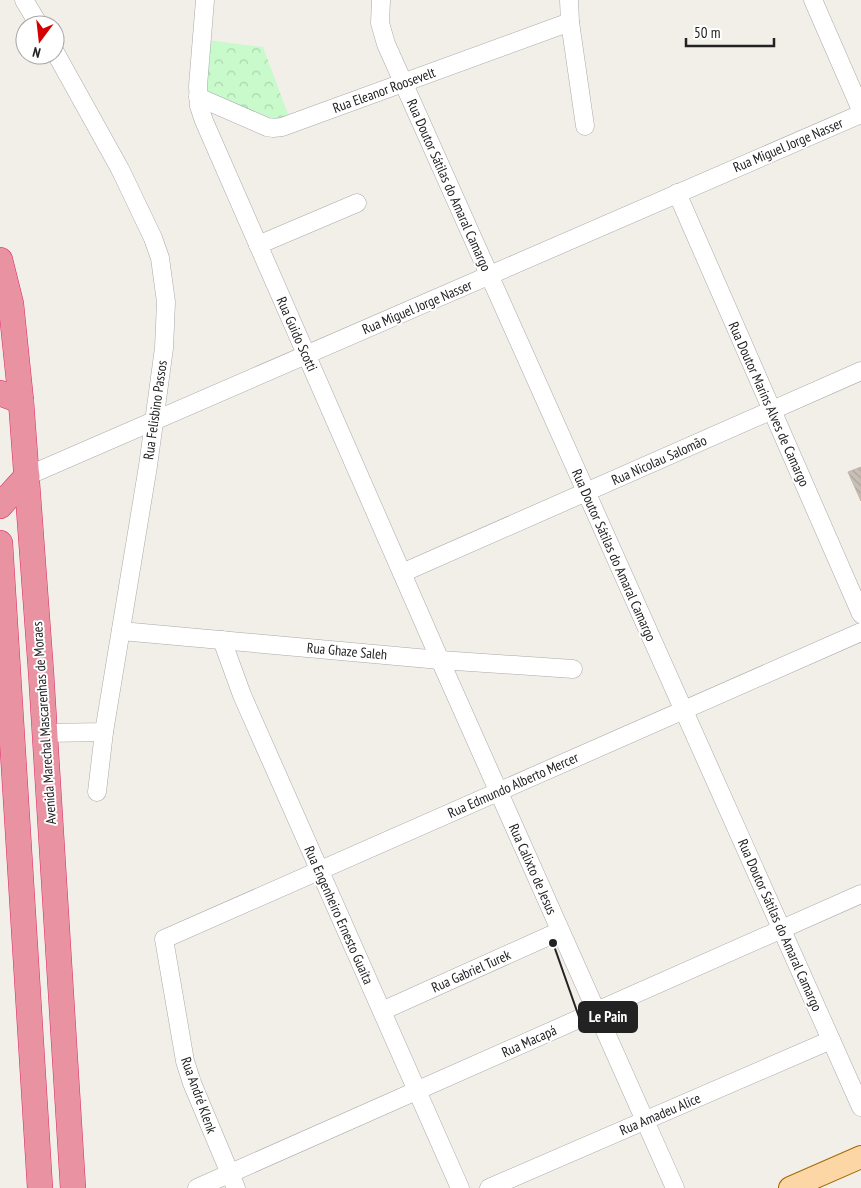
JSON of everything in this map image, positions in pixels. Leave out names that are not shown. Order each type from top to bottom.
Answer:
[{"type":"highway","name":"Avenida Marechal Mascarenhas de Moraes","points":[[0,260],[14,321],[11,397],[27,476],[73,1188]]},
{"type":"highway","points":[[0,506],[27,476]]},
{"type":"highway","points":[[0,543],[11,710],[7,741],[21,862],[40,1188]]},
{"type":"highway","points":[[7,741],[41,672]]},
{"type":"highway","points":[[21,862],[24,873],[28,877],[41,881],[54,881]]},
{"type":"main road","points":[[0,777],[7,741]]},
{"type":"main road","points":[[790,1188],[861,1157]]},
{"type":"street","points":[[24,0],[33,15]]},
{"type":"street","name":"Rua Guido Scotti","points":[[205,0],[198,97],[204,121],[440,660]]},
{"type":"street","name":"Rua Doutor Sátilas do Amaral Camargo","points":[[381,0],[379,14],[382,32],[404,83],[861,1107]]},
{"type":"street","points":[[569,0],[570,22],[585,126]]},
{"type":"street","points":[[813,0],[861,112]]},
{"type":"street","name":"Rua Eleanor Roosevelt","points":[[198,97],[267,127],[282,127],[570,22]]},
{"type":"street","name":"Rua Felisbino Passos","points":[[62,65],[144,216],[160,258],[166,302],[166,324],[148,466],[104,732],[96,792]]},
{"type":"street","name":"Rua Miguel Jorge Nasser","points":[[27,476],[861,112]]},
{"type":"street","name":"Rua Doutor Marins Alves de Camargo","points":[[677,193],[861,614]]},
{"type":"street","points":[[258,245],[357,203]]},
{"type":"street","name":"Rua Nicolau Salomão","points":[[402,573],[861,371]]},
{"type":"street","name":"Rua Ghaze Saleh","points":[[121,631],[440,660],[573,669]]},
{"type":"street","name":"Rua Edmundo Alberto Mercer","points":[[164,939],[861,632]]},
{"type":"street","name":"Rua Engenheiro Ernesto Guaíta","points":[[222,640],[242,695],[460,1188]]},
{"type":"street","name":"Rua Calixto de Jesus","points":[[440,660],[675,1188]]},
{"type":"street","points":[[45,733],[104,732]]},
{"type":"street","name":"Rua Macapá","points":[[197,1188],[233,1181],[417,1091],[861,894]]},
{"type":"street","name":"Rua Gabriel Turek","points":[[382,1011],[560,931]]},
{"type":"street","name":"Rua André Klenk","points":[[164,939],[185,1062],[233,1181]]},
{"type":"street","name":"Rua Amadeu Alice","points":[[489,1188],[831,1040]]},
{"type":"green space","points":[[207,40],[263,47],[289,117],[274,122],[203,93]]},
{"type":"building","points":[[861,467],[861,501],[848,472]]},
{"type":"place","name":"Le Pain","points":[[553,943]]}]
